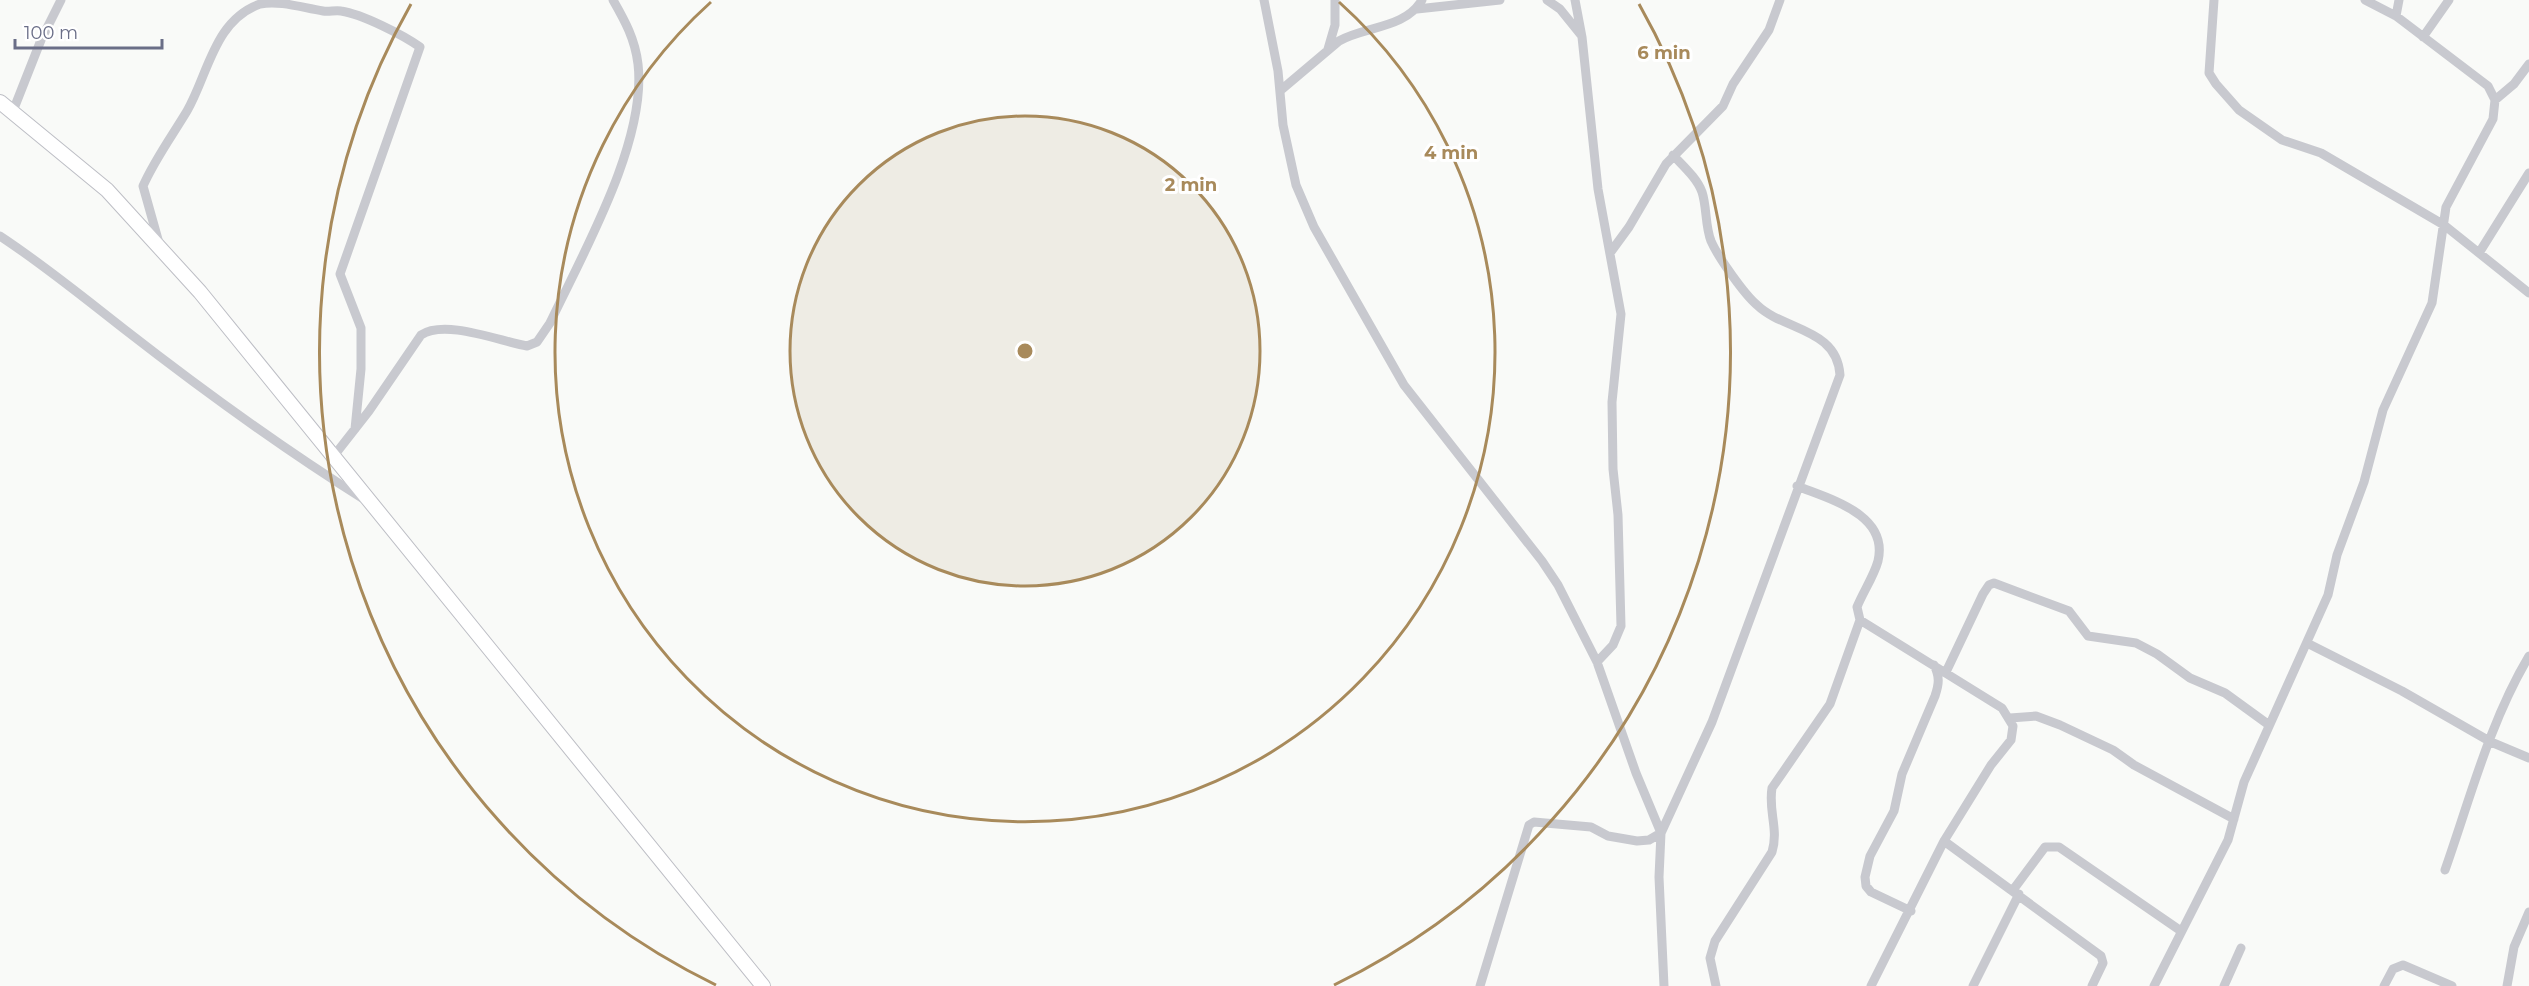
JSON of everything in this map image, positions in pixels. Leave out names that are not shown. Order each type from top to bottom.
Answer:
[{"type":"main road","points":[[0,102],[90,175],[159,245],[763,986]]},
{"type":"street","points":[[13,111],[41,40],[61,0]]},
{"type":"street","points":[[333,457],[421,335],[430,329],[452,329],[527,346],[537,342],[550,323],[612,189],[635,116],[639,88],[637,56],[628,24],[613,0]]},
{"type":"street","points":[[1264,0],[1281,90],[1283,126],[1296,185],[1314,227],[1404,385],[1547,569],[1580,624],[1597,662],[1636,773],[1662,833]]},
{"type":"street","points":[[1328,49],[1335,25],[1335,0]]},
{"type":"street","points":[[1417,9],[1422,0]]},
{"type":"street","points":[[1281,90],[1328,49],[1350,35],[1384,26],[1417,9],[1500,0]]},
{"type":"street","points":[[1547,0],[1560,9],[1582,37]]},
{"type":"street","points":[[1575,0],[1582,37],[1598,189],[1621,314],[1612,402],[1621,626],[1613,645],[1597,662]]},
{"type":"street","points":[[1610,253],[1673,155],[1723,106],[1733,84],[1768,30],[1780,0]]},
{"type":"street","points":[[2214,0],[2209,73],[2239,110],[2282,140],[2321,153],[2444,225],[2529,292]]},
{"type":"street","points":[[2154,986],[2228,840],[2244,782],[2328,595],[2337,555],[2364,482],[2383,410],[2432,303],[2446,207],[2493,119],[2495,100],[2488,86],[2396,16],[2365,0]]},
{"type":"street","points":[[2396,16],[2399,0]]},
{"type":"street","points":[[2423,37],[2449,0]]},
{"type":"street","points":[[159,245],[143,186],[161,149],[188,110],[211,54],[236,19],[260,4],[278,2],[323,11],[341,11],[405,36],[420,47],[340,273],[346,295],[361,328],[361,369],[354,429]]},
{"type":"street","points":[[2495,100],[2514,84],[2529,64]]},
{"type":"street","points":[[1664,986],[1659,877],[1662,833],[1712,722],[1797,486],[1840,375],[1839,360],[1817,337],[1802,328],[1778,320],[1756,305],[1711,240],[1702,192],[1673,155]]},
{"type":"street","points":[[2479,253],[2529,173]]},
{"type":"street","points":[[0,236],[32,257],[123,329],[258,427],[373,506]]},
{"type":"street","points":[[1716,986],[1710,958],[1715,941],[1772,852],[1776,838],[1770,801],[1772,788],[1830,705],[1832,692],[1844,660],[1852,649],[1860,620],[1857,607],[1878,560],[1874,532],[1853,509],[1797,486]]},
{"type":"street","points":[[1946,672],[1983,594],[1989,585],[1995,583],[2069,610],[2088,636],[2136,643],[2157,654],[2190,678],[2224,693],[2269,725]]},
{"type":"street","points":[[1860,620],[2002,708],[2013,726],[2011,740],[1992,765],[1944,841],[1911,911],[1871,986]]},
{"type":"street","points":[[2307,643],[2402,691],[2491,742],[2529,758]]},
{"type":"street","points":[[2445,870],[2491,742],[2517,676],[2529,656]]},
{"type":"street","points":[[1911,911],[1870,892],[1866,886],[1865,877],[1870,856],[1894,811],[1902,774],[1935,696],[1938,674],[1934,665]]},
{"type":"street","points":[[2010,718],[2036,716],[2060,725],[2113,750],[2134,765],[2234,819]]},
{"type":"street","points":[[1480,986],[1529,825],[1534,822],[1591,827],[1608,836],[1637,841],[1649,840],[1662,833]]},
{"type":"street","points":[[1944,841],[2101,956],[2103,963],[2092,986]]},
{"type":"street","points":[[1973,986],[2016,892],[2045,847],[2059,847],[2181,931]]},
{"type":"street","points":[[2507,986],[2514,947],[2529,912]]},
{"type":"street","points":[[2224,986],[2241,948]]},
{"type":"street","points":[[2384,986],[2393,969],[2403,965],[2452,986]]}]
